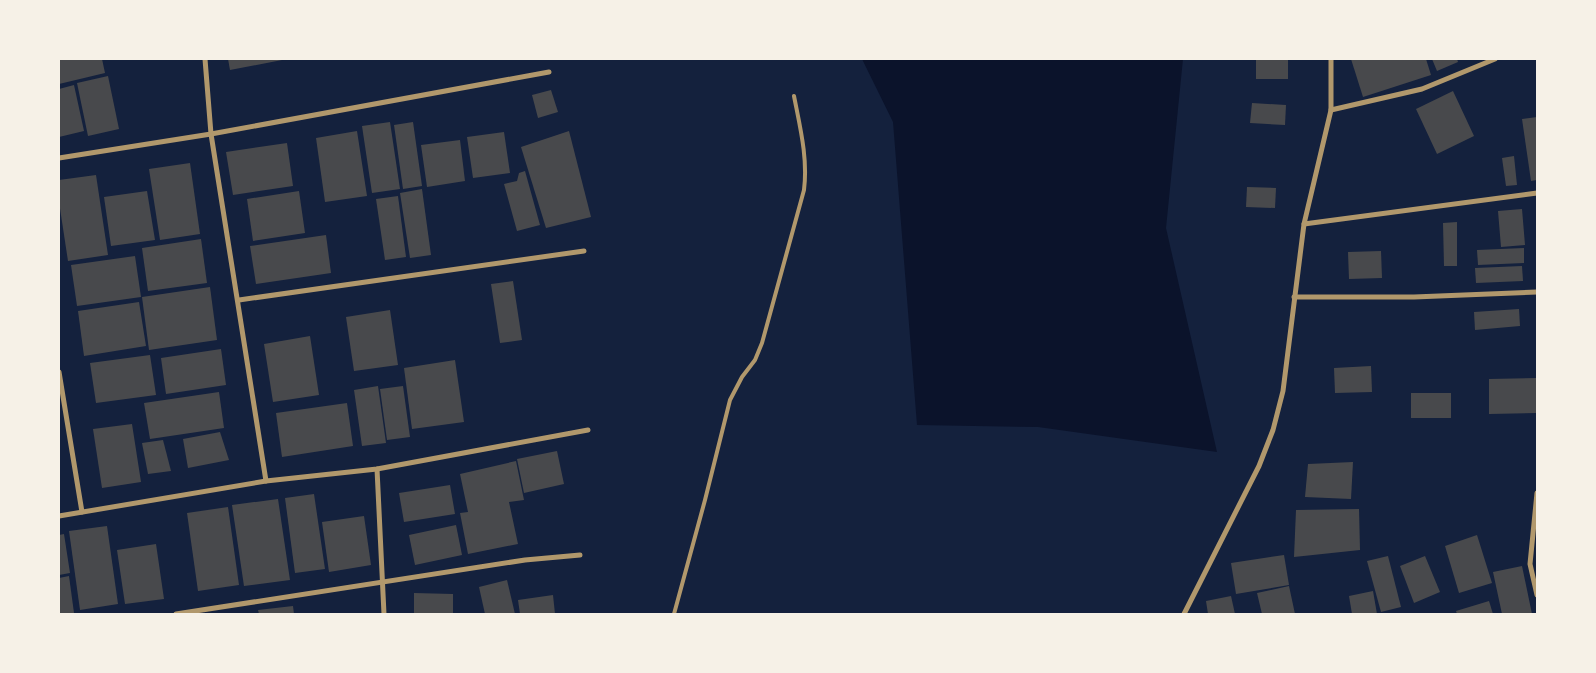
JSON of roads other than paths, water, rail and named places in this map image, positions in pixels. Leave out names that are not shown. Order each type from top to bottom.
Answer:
[{"type":"street","points":[[205,59],[211,134],[266,482]]},
{"type":"street","points":[[1184,614],[1259,466],[1273,430],[1283,391],[1304,224],[1331,110],[1331,59]]},
{"type":"street","points":[[1331,110],[1422,89],[1495,59]]},
{"type":"street","points":[[59,158],[211,134],[548,72]]},
{"type":"street","points":[[1304,224],[1537,193]]},
{"type":"street","points":[[238,300],[584,251]]},
{"type":"street","points":[[1294,297],[1414,297],[1537,292]]},
{"type":"street","points":[[59,372],[82,512]]},
{"type":"street","points":[[59,516],[266,482],[377,469],[588,430]]},
{"type":"street","points":[[377,469],[384,614]]},
{"type":"street","points":[[1537,493],[1530,564],[1537,595]]},
{"type":"street","points":[[176,614],[525,560],[580,555]]},
{"type":"lane","points":[[674,614],[730,400],[742,377],[755,360],[762,343],[804,190],[806,174],[803,141],[794,96]]},
{"type":"water","points":[[862,59],[1183,59],[1166,228],[1217,452],[1038,427],[917,425],[893,122]]}]
